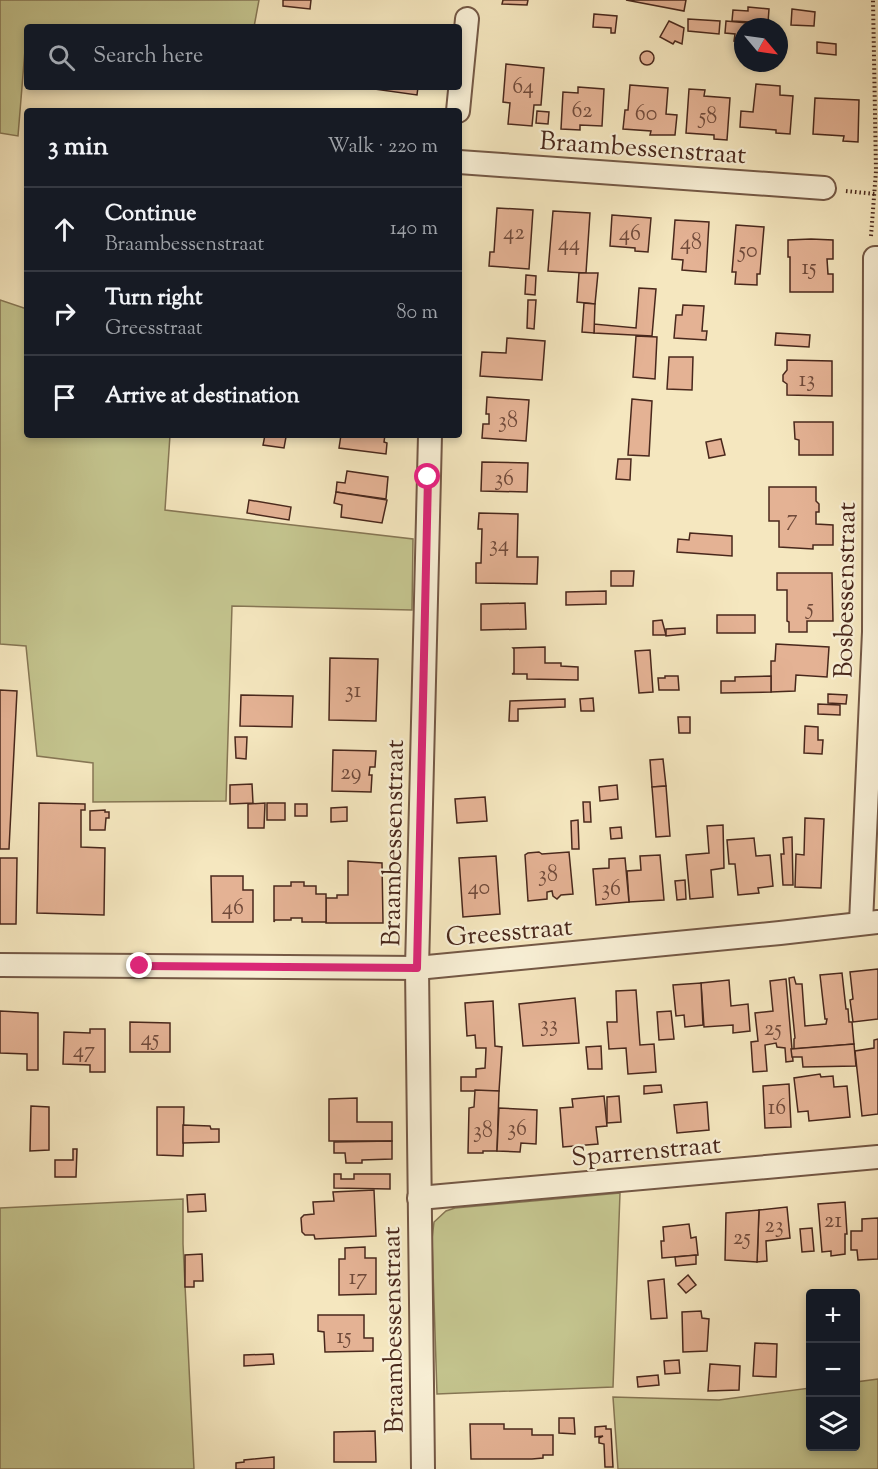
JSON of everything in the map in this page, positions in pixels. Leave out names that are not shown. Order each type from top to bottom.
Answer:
[{"type":"street","points":[[462,70],[467,19]]},
{"type":"street","points":[[458,108],[460,90]]},
{"type":"street","name":"Braambessenstraat","points":[[462,162],[824,188]]},
{"type":"street","name":"Bosbessenstraat","points":[[870,922],[876,258]]},
{"type":"street","name":"Braambessenstraat","points":[[423,1469],[417,968],[430,438]]},
{"type":"street","name":"Greesstraat","points":[[0,965],[417,968],[870,922]]},
{"type":"street","name":"Sparrenstraat","points":[[419,1198],[878,1157]]},
{"type":"path","points":[[873,0],[875,194],[869,248],[876,258]]},
{"type":"path","points":[[824,188],[875,194]]},
{"type":"green space","points":[[0,0],[259,0],[255,24],[24,24],[24,62],[18,136],[0,133]]},
{"type":"green space","points":[[0,300],[24,308],[24,438],[170,438],[165,510],[413,539],[412,610],[232,606],[226,801],[93,802],[93,763],[37,756],[26,646],[0,644]]},
{"type":"green space","points":[[620,1193],[613,1387],[437,1394],[432,1239],[434,1222],[446,1211],[455,1208]]},
{"type":"green space","points":[[183,1199],[183,1244],[194,1469],[0,1469],[0,1208]]},
{"type":"green space","points":[[878,1379],[878,1469],[618,1469],[613,1397],[719,1400],[806,1389],[806,1451],[860,1451],[860,1381]]},
{"type":"building","points":[[283,0],[311,0],[310,9],[283,6]]},
{"type":"building","points":[[503,0],[528,0],[527,5],[502,4]]},
{"type":"building","points":[[626,0],[686,0],[684,11]]},
{"type":"building","points":[[748,7],[769,9],[768,18],[734,18],[732,21],[733,10],[748,11]]},
{"type":"building","points":[[792,9],[815,12],[814,26],[791,25]]},
{"type":"building","points":[[594,14],[617,16],[615,33],[611,33],[611,28],[593,27]]},
{"type":"building","points":[[688,19],[720,21],[719,34],[688,31]]},
{"type":"building","points":[[669,21],[684,28],[682,44],[675,41],[673,44],[660,37]]},
{"type":"building","points":[[726,21],[734,22],[734,34],[725,33]]},
{"type":"building","points":[[817,42],[836,44],[836,55],[817,53]]},
{"type":"building","points":[[644,51],[650,51],[654,58],[650,65],[644,65],[640,61],[640,55]]},
{"type":"building","points":[[506,64],[544,68],[541,105],[534,105],[532,126],[508,124],[510,103],[503,102]]},
{"type":"building","points":[[756,84],[780,86],[780,95],[793,96],[790,134],[776,133],[776,130],[740,127],[741,111],[753,112]]},
{"type":"building","points":[[630,85],[668,88],[666,114],[677,115],[675,135],[650,135],[651,131],[623,129],[625,110],[628,110]]},
{"type":"building","points":[[578,87],[604,89],[602,126],[580,125],[580,130],[561,129],[563,92],[578,93]]},
{"type":"building","points":[[689,89],[705,90],[704,96],[730,98],[727,140],[714,139],[714,135],[686,133]]},
{"type":"building","points":[[381,90],[418,90],[417,95]]},
{"type":"building","points":[[815,98],[859,100],[858,142],[843,141],[844,136],[813,134]]},
{"type":"building","points":[[537,111],[549,112],[548,124],[536,123]]},
{"type":"building","points":[[497,208],[533,210],[529,269],[489,266],[490,252],[494,252]]},
{"type":"building","points":[[553,211],[590,213],[586,273],[548,271]]},
{"type":"building","points":[[612,215],[651,218],[648,252],[635,251],[635,248],[610,246]]},
{"type":"building","points":[[675,220],[709,222],[706,272],[682,270],[683,260],[672,259]]},
{"type":"building","points":[[736,225],[764,227],[757,285],[735,284],[736,272],[732,272]]},
{"type":"building","points":[[788,240],[833,240],[833,259],[827,259],[828,274],[833,274],[833,292],[790,292]]},
{"type":"building","points":[[579,273],[598,273],[595,304],[577,302]]},
{"type":"building","points":[[526,275],[536,276],[535,295],[525,294]]},
{"type":"building","points":[[639,288],[656,289],[652,336],[594,333],[594,324],[636,328]]},
{"type":"building","points":[[528,300],[536,300],[534,329],[527,328]]},
{"type":"building","points":[[584,303],[595,304],[594,333],[582,332]]},
{"type":"building","points":[[683,305],[704,306],[702,331],[707,331],[706,340],[674,338],[676,315],[682,315]]},
{"type":"building","points":[[776,333],[810,335],[809,347],[775,345]]},
{"type":"building","points":[[636,336],[657,337],[655,379],[633,377]]},
{"type":"building","points":[[507,338],[545,341],[542,380],[480,376],[482,352],[506,353]]},
{"type":"building","points":[[669,357],[693,357],[692,390],[667,389]]},
{"type":"building","points":[[787,360],[832,361],[832,396],[787,395],[787,384],[783,381],[783,375],[787,370]]},
{"type":"building","points":[[487,397],[529,400],[526,441],[482,438],[483,424],[489,424],[489,414],[486,414]]},
{"type":"building","points":[[632,399],[652,401],[649,456],[628,455]]},
{"type":"building","points":[[794,422],[833,422],[833,455],[799,455],[799,440],[795,439]]},
{"type":"building","points":[[264,438],[286,438],[284,448],[263,445]]},
{"type":"building","points":[[341,438],[385,438],[384,442],[387,443],[386,454],[339,448]]},
{"type":"building","points":[[721,439],[725,455],[709,458],[706,442]]},
{"type":"building","points":[[618,459],[631,459],[630,480],[616,479]]},
{"type":"building","points":[[482,462],[528,463],[527,492],[481,491]]},
{"type":"building","points":[[347,471],[388,477],[386,499],[336,492],[337,482],[345,483]]},
{"type":"building","points":[[769,487],[816,487],[819,512],[816,512],[816,524],[833,525],[833,545],[813,545],[813,549],[779,547],[779,521],[769,521]]},
{"type":"building","points":[[336,492],[387,500],[382,523],[341,517],[342,505],[334,503]]},
{"type":"building","points":[[249,500],[291,507],[289,520],[247,513]]},
{"type":"building","points":[[479,513],[518,514],[517,557],[538,557],[537,584],[476,583],[476,563],[481,563],[482,529],[478,529]]},
{"type":"building","points":[[690,533],[732,536],[732,556],[677,552],[678,539],[689,540]]},
{"type":"building","points":[[611,571],[634,571],[633,586],[611,586]]},
{"type":"building","points":[[777,573],[832,573],[833,621],[807,621],[807,632],[789,632],[787,590],[777,590]]},
{"type":"building","points":[[606,591],[606,604],[566,605],[566,592]]},
{"type":"building","points":[[525,603],[526,629],[481,630],[481,604]]},
{"type":"building","points":[[717,615],[755,615],[755,633],[717,633]]},
{"type":"building","points":[[662,620],[666,635],[653,635],[653,621]]},
{"type":"building","points":[[685,628],[685,634],[666,636],[666,629]]},
{"type":"building","points":[[776,644],[829,647],[827,677],[796,675],[795,691],[771,692],[771,661],[775,661]]},
{"type":"building","points":[[545,647],[545,663],[561,663],[561,666],[578,667],[578,680],[527,679],[527,674],[512,674],[514,673],[513,648]]},
{"type":"building","points":[[650,650],[653,692],[639,693],[635,651]]},
{"type":"building","points":[[330,658],[378,659],[376,721],[329,720]]},
{"type":"building","points":[[665,676],[678,676],[679,690],[659,690],[658,678],[665,678]]},
{"type":"building","points":[[771,676],[771,692],[721,693],[721,681],[735,681],[735,677]]},
{"type":"building","points":[[0,690],[17,691],[9,849],[0,849]]},
{"type":"building","points":[[828,694],[847,695],[846,704],[828,703]]},
{"type":"building","points":[[241,695],[293,696],[292,727],[240,726]]},
{"type":"building","points":[[593,698],[594,711],[581,711],[580,699]]},
{"type":"building","points":[[565,699],[565,707],[518,709],[518,721],[509,721],[510,701]]},
{"type":"building","points":[[818,704],[840,705],[840,715],[818,714]]},
{"type":"building","points":[[678,717],[690,717],[690,733],[679,733]]},
{"type":"building","points":[[805,726],[818,727],[818,740],[823,740],[822,754],[804,753]]},
{"type":"building","points":[[235,737],[247,737],[246,759],[236,758]]},
{"type":"building","points":[[333,750],[376,751],[375,767],[370,767],[369,775],[372,775],[371,792],[332,791]]},
{"type":"building","points":[[663,759],[666,786],[652,787],[650,760]]},
{"type":"building","points":[[252,784],[253,803],[230,804],[230,785]]},
{"type":"building","points":[[617,785],[618,799],[600,801],[599,787]]},
{"type":"building","points":[[666,786],[670,836],[656,837],[652,787]]},
{"type":"building","points":[[485,797],[487,821],[457,823],[455,799]]},
{"type":"building","points":[[583,802],[590,802],[591,822],[584,822]]},
{"type":"building","points":[[39,803],[85,804],[85,810],[81,810],[81,847],[105,848],[104,915],[37,913]]},
{"type":"building","points":[[265,803],[264,828],[248,828],[248,804]]},
{"type":"building","points":[[267,803],[285,803],[285,820],[267,820]]},
{"type":"building","points":[[295,804],[307,804],[307,816],[295,816]]},
{"type":"building","points":[[347,807],[347,821],[331,822],[331,808]]},
{"type":"building","points":[[90,811],[109,812],[109,818],[106,818],[105,830],[90,830]]},
{"type":"building","points":[[805,818],[824,819],[821,888],[795,887],[796,854],[804,855]]},
{"type":"building","points":[[578,820],[579,849],[572,849],[571,821]]},
{"type":"building","points":[[723,825],[724,868],[711,870],[713,897],[690,899],[686,855],[709,853],[707,826]]},
{"type":"building","points":[[621,827],[622,838],[611,839],[610,828]]},
{"type":"building","points":[[792,837],[793,885],[783,885],[781,854],[784,854],[783,838]]},
{"type":"building","points":[[754,838],[756,856],[770,855],[773,886],[758,888],[759,893],[738,895],[735,864],[729,864],[727,840]]},
{"type":"building","points":[[539,852],[542,854],[569,852],[573,894],[561,895],[557,899],[553,896],[552,891],[547,892],[547,899],[528,901],[525,855]]},
{"type":"building","points":[[660,855],[664,900],[629,902],[627,871],[641,870],[640,856]]},
{"type":"building","points":[[496,856],[500,914],[463,917],[459,858]]},
{"type":"building","points":[[0,858],[17,858],[16,924],[0,924]]},
{"type":"building","points":[[625,858],[629,902],[596,905],[593,869],[609,868],[609,859]]},
{"type":"building","points":[[348,861],[382,863],[383,923],[326,923],[326,898],[348,895]]},
{"type":"building","points":[[211,876],[243,876],[243,890],[253,890],[253,922],[212,922]]},
{"type":"building","points":[[685,880],[686,899],[677,900],[675,881]]},
{"type":"building","points":[[291,882],[304,882],[304,886],[316,886],[316,894],[326,894],[326,922],[302,922],[302,918],[291,918],[291,920],[275,920],[274,922],[274,886],[291,886]]},
{"type":"building","points":[[878,969],[878,1019],[853,1022],[850,972]]},
{"type":"building","points":[[842,973],[846,1009],[848,1009],[849,1022],[852,1022],[854,1044],[794,1049],[789,978],[794,977],[796,984],[802,984],[805,1026],[826,1024],[820,975]]},
{"type":"building","points":[[786,979],[793,1061],[786,1062],[785,1048],[777,1047],[776,1043],[765,1045],[767,1071],[753,1072],[751,1042],[758,1041],[755,1013],[773,1011],[770,981]]},
{"type":"building","points":[[729,980],[731,1006],[748,1004],[750,1031],[733,1033],[733,1025],[704,1027],[701,983]]},
{"type":"building","points":[[701,983],[703,1025],[685,1027],[684,1015],[676,1016],[673,985]]},
{"type":"building","points":[[636,990],[640,1045],[654,1044],[656,1072],[628,1074],[626,1048],[609,1049],[607,1022],[617,1022],[616,991]]},
{"type":"building","points":[[575,998],[579,1043],[523,1046],[519,1004]]},
{"type":"building","points":[[493,1001],[495,1046],[502,1047],[499,1091],[461,1091],[461,1077],[476,1077],[476,1069],[485,1068],[486,1048],[476,1048],[475,1035],[467,1036],[465,1003]]},
{"type":"building","points":[[0,1011],[38,1013],[38,1070],[27,1070],[27,1054],[0,1053]]},
{"type":"building","points":[[671,1011],[674,1039],[659,1040],[657,1012]]},
{"type":"building","points":[[130,1022],[170,1023],[170,1052],[130,1052]]},
{"type":"building","points":[[90,1029],[105,1029],[105,1072],[90,1072],[90,1065],[63,1064],[64,1032],[90,1033]]},
{"type":"building","points":[[878,1039],[878,1114],[862,1116],[855,1051],[874,1048],[874,1040]]},
{"type":"building","points":[[854,1044],[856,1066],[803,1067],[802,1057],[792,1057],[791,1049]]},
{"type":"building","points":[[601,1046],[602,1069],[588,1069],[586,1047]]},
{"type":"building","points":[[820,1074],[821,1077],[833,1076],[834,1087],[847,1086],[850,1117],[809,1121],[808,1111],[798,1112],[794,1078]]},
{"type":"building","points":[[789,1084],[791,1127],[765,1128],[763,1086]]},
{"type":"building","points":[[661,1085],[662,1092],[644,1094],[644,1086]]},
{"type":"building","points":[[475,1090],[499,1091],[497,1151],[468,1153],[469,1108],[474,1107]]},
{"type":"building","points":[[604,1096],[607,1126],[596,1127],[598,1144],[563,1147],[560,1108],[573,1107],[572,1099]]},
{"type":"building","points":[[619,1096],[621,1122],[607,1123],[607,1097]]},
{"type":"building","points":[[357,1098],[357,1122],[392,1122],[392,1141],[329,1141],[329,1099]]},
{"type":"building","points":[[707,1102],[709,1130],[677,1133],[674,1105]]},
{"type":"building","points":[[31,1106],[49,1107],[49,1150],[30,1151]]},
{"type":"building","points":[[157,1107],[184,1107],[183,1156],[157,1155]]},
{"type":"building","points":[[499,1108],[537,1110],[536,1144],[521,1143],[520,1152],[497,1151]]},
{"type":"building","points":[[183,1125],[210,1126],[211,1129],[219,1129],[219,1142],[183,1143]]},
{"type":"building","points":[[392,1141],[392,1159],[346,1163],[345,1153],[334,1153],[334,1142]]},
{"type":"building","points":[[73,1149],[77,1149],[76,1177],[55,1177],[55,1160],[73,1160]]},
{"type":"building","points":[[334,1174],[341,1174],[341,1179],[354,1179],[354,1174],[390,1174],[390,1189],[334,1188]]},
{"type":"building","points":[[374,1190],[376,1236],[315,1239],[314,1235],[305,1235],[302,1232],[301,1218],[304,1215],[314,1214],[313,1202],[334,1201],[333,1192]]},
{"type":"building","points":[[205,1194],[206,1211],[188,1212],[187,1195]]},
{"type":"building","points":[[845,1202],[847,1234],[845,1234],[845,1254],[831,1256],[831,1251],[822,1252],[818,1204]]},
{"type":"building","points":[[787,1207],[790,1238],[766,1241],[767,1261],[757,1262],[759,1210]]},
{"type":"building","points":[[759,1210],[757,1262],[725,1260],[726,1213]]},
{"type":"building","points":[[878,1218],[878,1259],[858,1260],[857,1250],[851,1250],[851,1231],[862,1231],[862,1219]]},
{"type":"building","points":[[689,1224],[691,1238],[696,1237],[698,1255],[662,1258],[663,1227]]},
{"type":"building","points":[[812,1228],[814,1251],[802,1252],[800,1229]]},
{"type":"building","points":[[365,1247],[365,1258],[376,1258],[376,1294],[339,1295],[339,1259],[345,1259],[345,1248]]},
{"type":"building","points":[[202,1254],[203,1281],[194,1281],[194,1287],[185,1287],[185,1255]]},
{"type":"building","points":[[696,1255],[696,1264],[676,1266],[675,1257]]},
{"type":"building","points":[[688,1275],[696,1285],[686,1293],[678,1284]]},
{"type":"building","points":[[664,1279],[667,1318],[651,1319],[648,1281]]},
{"type":"building","points":[[701,1311],[702,1318],[709,1319],[707,1351],[683,1352],[682,1312]]},
{"type":"building","points":[[318,1315],[364,1315],[364,1338],[373,1338],[373,1351],[325,1352],[324,1332],[318,1331]]},
{"type":"building","points":[[755,1343],[777,1344],[776,1377],[753,1376]]},
{"type":"building","points":[[273,1354],[274,1364],[244,1366],[244,1355]]},
{"type":"building","points":[[679,1360],[680,1373],[665,1374],[664,1361]]},
{"type":"building","points":[[710,1364],[740,1366],[739,1390],[708,1391]]},
{"type":"building","points":[[658,1375],[659,1385],[638,1387],[637,1377]]},
{"type":"building","points":[[559,1418],[574,1418],[575,1434],[559,1433]]},
{"type":"building","points":[[470,1424],[504,1424],[504,1429],[532,1429],[532,1435],[553,1435],[553,1455],[543,1455],[543,1458],[532,1459],[471,1459]]},
{"type":"building","points":[[606,1426],[606,1429],[611,1429],[613,1467],[605,1467],[604,1444],[599,1443],[599,1438],[603,1436],[595,1437],[595,1427]]},
{"type":"building","points":[[375,1431],[376,1462],[334,1462],[334,1432]]},
{"type":"building","points":[[274,1457],[274,1469],[236,1469],[236,1463],[244,1462],[244,1460]]},
{"type":"route","points":[[140,966],[417,968],[428,477]]}]
